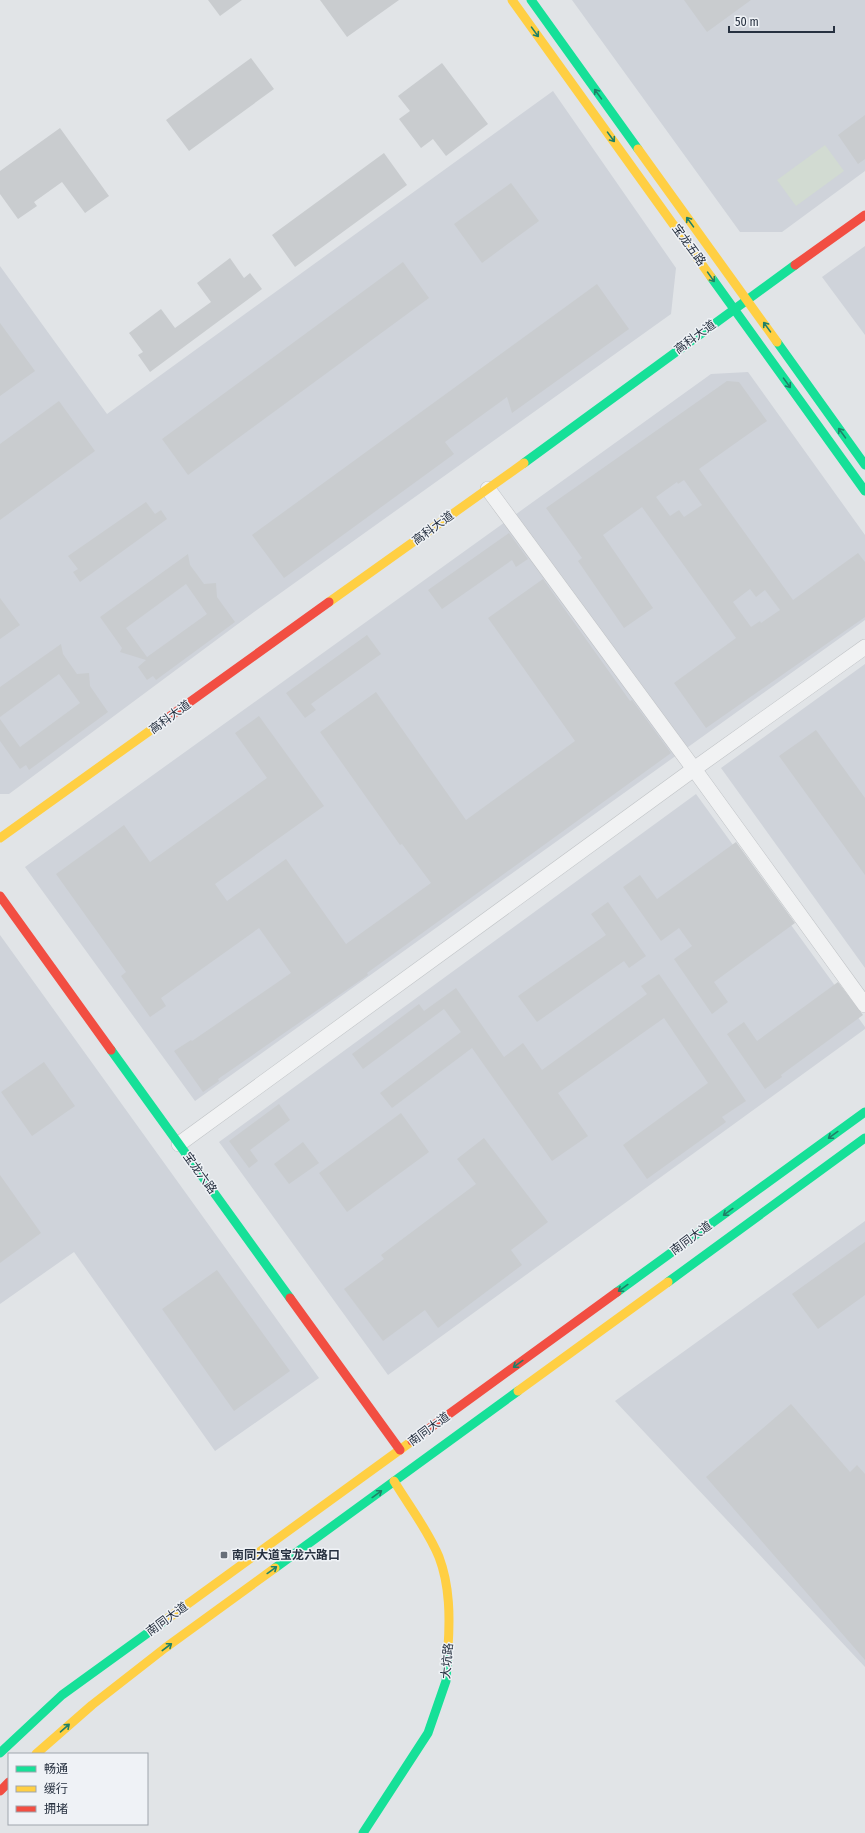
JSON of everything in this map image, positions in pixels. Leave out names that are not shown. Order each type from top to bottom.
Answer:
[{"type":"street","name":"宝龙五路","points":[[512,0],[865,491]]},
{"type":"street","name":"宝龙五路","points":[[531,0],[865,465]]},
{"type":"street","name":"高科大道","points":[[0,838],[488,489],[865,215]]},
{"type":"street","points":[[488,489],[865,1005]]},
{"type":"street","points":[[179,1144],[694,769],[865,647]]},
{"type":"street","name":"宝龙六路","points":[[0,896],[400,1450]]},
{"type":"street","name":"南同大道","points":[[0,1753],[62,1695],[865,1112]]},
{"type":"street","name":"南同大道","points":[[37,1753],[92,1705],[165,1648],[865,1138]]},
{"type":"street","name":"大坑路","points":[[363,1833],[428,1733],[446,1681],[450,1621],[447,1589],[439,1558],[394,1480]]},
{"type":"street","points":[[0,1791],[8,1783]]},
{"type":"shaded area","points":[[572,0],[865,0],[865,171],[782,232],[740,232]]},
{"type":"shaded area","points":[[553,91],[676,268],[671,314],[254,612],[9,794],[0,794],[0,266],[107,414]]},
{"type":"shaded area","points":[[825,145],[844,171],[796,206],[777,180]]},
{"type":"shaded area","points":[[865,246],[865,335],[822,277]]},
{"type":"shaded area","points":[[748,372],[865,535],[865,620],[195,1101],[25,867],[711,374]]},
{"type":"shaded area","points":[[865,664],[865,968],[721,768]]},
{"type":"shaded area","points":[[696,794],[865,1029],[388,1375],[219,1142]]},
{"type":"shaded area","points":[[0,935],[319,1378],[215,1451],[74,1252],[0,1304]]},
{"type":"shaded area","points":[[865,1221],[865,1667],[615,1401]]},
{"type":"building","points":[[208,0],[242,0],[220,16]]},
{"type":"building","points":[[320,0],[399,0],[347,37]]},
{"type":"building","points":[[684,0],[751,0],[707,32]]},
{"type":"building","points":[[251,58],[274,89],[189,151],[166,120]]},
{"type":"building","points":[[442,63],[488,124],[446,156],[433,139],[421,148],[399,119],[410,111],[398,96]]},
{"type":"building","points":[[865,115],[865,159],[858,164],[838,135]]},
{"type":"building","points":[[60,128],[109,196],[85,213],[62,182],[34,202],[37,206],[18,219],[0,194],[0,171]]},
{"type":"building","points":[[384,153],[407,185],[295,267],[272,235]]},
{"type":"building","points":[[511,183],[539,221],[482,263],[454,224]]},
{"type":"building","points":[[230,258],[244,278],[250,273],[262,289],[150,372],[138,355],[143,352],[129,333],[161,309],[175,328],[211,302],[197,283]]},
{"type":"building","points":[[403,262],[429,298],[188,475],[162,439]]},
{"type":"building","points":[[597,284],[629,329],[512,413],[507,397],[445,442],[454,454],[284,578],[252,535]]},
{"type":"building","points":[[0,323],[35,371],[0,396]]},
{"type":"building","points":[[727,381],[739,382],[767,421],[699,469],[793,600],[858,553],[865,562],[865,617],[706,728],[674,683],[736,638],[642,507],[603,535],[653,608],[624,628],[578,561],[582,558],[546,508]],"holes":[[[684,480],[702,505],[684,517],[679,510],[670,516],[656,497],[677,482],[678,484]],[[750,589],[756,597],[765,590],[780,610],[761,623],[760,621],[751,627],[733,602]]]},
{"type":"building","points":[[59,401],[95,451],[0,520],[0,444]]},
{"type":"building","points":[[146,502],[155,514],[161,510],[167,519],[80,582],[73,572],[78,569],[68,556]]},
{"type":"building","points":[[509,533],[528,559],[516,567],[512,560],[442,609],[428,590]]},
{"type":"building","points":[[188,554],[190,565],[204,584],[216,583],[217,597],[235,622],[156,680],[153,676],[147,680],[138,667],[146,660],[120,652],[122,648],[100,617]],"holes":[[[186,584],[207,614],[147,657],[126,628]]]},
{"type":"building","points":[[543,579],[630,701],[632,700],[671,753],[367,973],[368,975],[218,1079],[219,1081],[203,1092],[174,1051],[191,1040],[192,1041],[291,973],[259,928],[161,998],[166,1006],[150,1017],[121,976],[126,972],[56,874],[124,825],[150,862],[267,778],[235,733],[259,716],[324,806],[215,884],[227,901],[286,859],[346,944],[431,883],[402,844],[400,845],[320,732],[376,692],[466,820],[575,741],[488,618]]},
{"type":"building","points":[[0,598],[20,625],[0,639]]},
{"type":"building","points":[[367,635],[381,654],[311,704],[316,710],[305,718],[286,693]]},
{"type":"building","points":[[61,644],[63,654],[77,674],[89,673],[90,686],[108,712],[29,770],[26,765],[20,769],[0,741],[0,719],[20,747],[80,703],[59,674],[0,717],[0,687]]},
{"type":"building","points":[[816,730],[865,798],[865,875],[779,756]]},
{"type":"building","points":[[736,842],[795,923],[714,982],[728,1002],[712,1014],[674,959],[692,946],[679,928],[661,941],[623,887],[640,875],[657,899]]},
{"type":"building","points":[[608,902],[646,956],[629,968],[624,961],[537,1022],[518,996],[606,935],[591,914]]},
{"type":"building","points":[[659,974],[746,1101],[722,1117],[726,1122],[647,1179],[623,1145],[708,1083],[664,1018],[558,1093],[588,1136],[552,1161],[472,1048],[392,1108],[380,1093],[461,1032],[444,1009],[363,1069],[352,1054],[419,1004],[424,1011],[456,988],[504,1057],[523,1043],[542,1070],[647,994],[641,986]]},
{"type":"building","points":[[838,982],[863,1015],[781,1075],[782,1077],[765,1089],[727,1034],[744,1022],[757,1041]]},
{"type":"building","points":[[44,1062],[75,1106],[32,1136],[1,1092]]},
{"type":"building","points":[[279,1104],[290,1120],[250,1150],[258,1161],[249,1168],[229,1141]]},
{"type":"building","points":[[401,1113],[429,1152],[347,1212],[319,1173]]},
{"type":"building","points":[[484,1138],[548,1222],[511,1250],[522,1265],[438,1328],[425,1310],[383,1341],[344,1289],[384,1259],[381,1255],[476,1184],[457,1159]]},
{"type":"building","points":[[303,1142],[319,1163],[289,1184],[274,1164]]},
{"type":"building","points":[[0,1175],[41,1233],[0,1263]]},
{"type":"building","points":[[865,1242],[865,1295],[818,1329],[792,1294]]},
{"type":"building","points":[[217,1270],[290,1371],[234,1411],[162,1309]]},
{"type":"building","points":[[791,1404],[850,1472],[857,1465],[865,1474],[865,1660],[706,1477]]},
{"type":"traffic: fast","points":[[531,0],[638,149]]},
{"type":"traffic: fast","points":[[524,463],[795,265]]},
{"type":"traffic: fast","points":[[711,277],[865,491]]},
{"type":"traffic: fast","points":[[777,342],[865,465]]},
{"type":"traffic: fast","points":[[111,1050],[290,1298]]},
{"type":"traffic: fast","points":[[617,1292],[865,1112]]},
{"type":"traffic: fast","points":[[668,1282],[865,1138]]},
{"type":"traffic: fast","points":[[275,1568],[518,1391]]},
{"type":"traffic: fast","points":[[0,1753],[62,1695],[167,1619]]},
{"type":"traffic: fast","points":[[363,1833],[428,1733],[446,1681],[448,1648]]},
{"type":"traffic: slow","points":[[512,0],[711,277]]},
{"type":"traffic: slow","points":[[638,149],[777,342]]},
{"type":"traffic: slow","points":[[329,602],[524,463]]},
{"type":"traffic: slow","points":[[0,838],[162,722]]},
{"type":"traffic: slow","points":[[518,1391],[668,1282]]},
{"type":"traffic: slow","points":[[167,1619],[412,1441]]},
{"type":"traffic: slow","points":[[394,1481],[435,1547],[443,1568],[448,1602],[448,1648]]},
{"type":"traffic: slow","points":[[37,1753],[92,1705],[165,1648],[275,1568]]},
{"type":"traffic: jam","points":[[795,265],[865,215]]},
{"type":"traffic: jam","points":[[162,722],[329,602]]},
{"type":"traffic: jam","points":[[0,896],[111,1050]]},
{"type":"traffic: jam","points":[[412,1441],[617,1292]]},
{"type":"traffic: jam","points":[[290,1298],[400,1450]]},
{"type":"traffic: jam","points":[[0,1791],[8,1783]]},
{"type":"place","name":"南同大道宝龙六路口","points":[[224,1555]]}]
